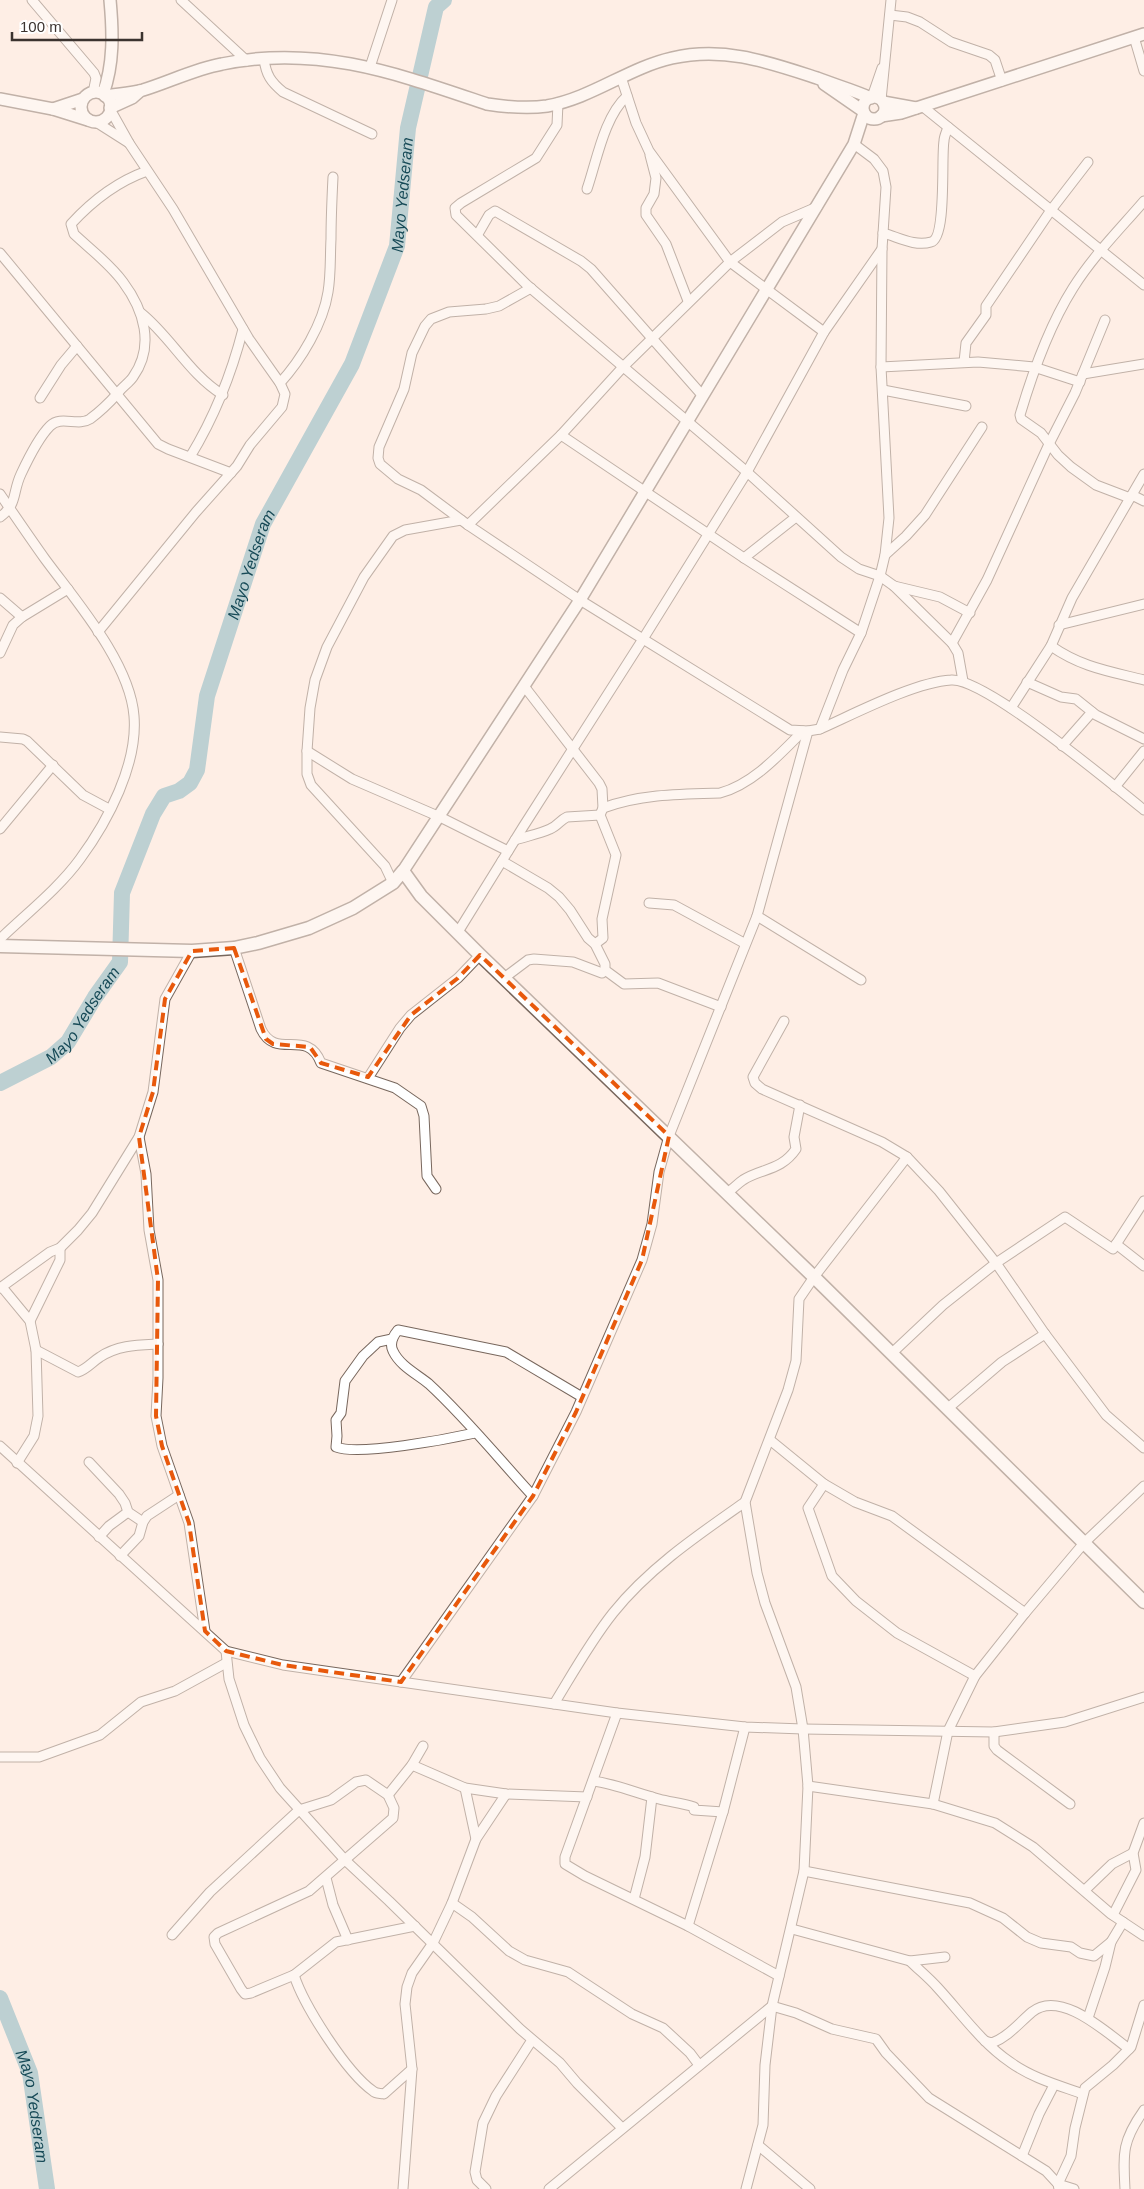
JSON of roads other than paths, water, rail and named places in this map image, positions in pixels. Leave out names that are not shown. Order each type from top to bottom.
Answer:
[{"type":"main road","points":[[0,946],[161,951],[234,948],[284,937],[353,908],[393,883],[403,871],[420,896],[814,1277],[1144,1602]]},
{"type":"main road","points":[[393,883],[420,896]]},
{"type":"street","points":[[32,0],[94,73],[96,78],[96,95],[110,108],[129,143],[178,217],[243,329],[280,383],[285,394],[282,407],[250,445],[231,473],[98,632]]},
{"type":"street","points":[[110,0],[112,56],[110,76],[96,95],[81,108],[85,117],[129,143]]},
{"type":"street","points":[[181,0],[247,61]]},
{"type":"street","points":[[370,67],[392,0]]},
{"type":"street","points":[[855,141],[885,111],[877,99],[885,63],[891,0]]},
{"type":"street","points":[[890,15],[907,17],[920,22],[951,42],[989,54],[996,60],[1002,81]]},
{"type":"street","points":[[817,78],[863,112],[868,118],[880,118],[901,113],[1139,36],[1144,71]]},
{"type":"street","points":[[53,109],[96,95],[140,91],[222,64],[264,59],[305,57],[332,60],[370,67],[468,98],[506,107],[531,108],[558,103],[586,93],[640,68],[674,58],[719,55],[757,59],[877,99],[919,107],[948,127],[1144,285]]},
{"type":"street","points":[[264,59],[266,72],[272,84],[283,92],[372,134]]},
{"type":"street","points":[[621,77],[639,131],[649,151],[730,262],[824,332]]},
{"type":"street","points":[[0,99],[53,109],[93,121],[106,118],[110,108],[132,98],[140,91]]},
{"type":"street","points":[[587,189],[599,148],[615,109],[627,96]]},
{"type":"street","points":[[385,866],[403,871],[580,600],[855,141],[863,106],[877,99]]},
{"type":"street","points":[[558,103],[557,125],[536,158],[461,203],[455,208],[456,215],[478,234],[531,288],[746,472],[841,557],[859,569],[880,576],[894,586],[952,643],[958,653],[964,681]]},
{"type":"street","points":[[883,233],[911,242],[932,242],[936,239],[942,214],[944,140],[948,127]]},
{"type":"street","points":[[820,729],[842,670],[860,632],[880,576],[885,555],[889,500],[881,367],[882,249],[886,187],[883,171],[874,159],[855,141]]},
{"type":"street","points":[[649,151],[656,178],[654,194],[646,208],[646,214],[666,244],[688,301]]},
{"type":"street","points":[[964,362],[966,343],[986,315],[986,306],[1051,210],[1088,162]]},
{"type":"street","points":[[0,517],[11,509],[20,475],[38,442],[52,424],[56,422],[81,423],[87,421],[110,402],[133,376],[146,347],[145,327],[123,282],[74,234],[71,224],[92,202],[112,187],[147,171]]},
{"type":"street","points":[[280,383],[297,362],[312,335],[321,318],[328,294],[331,274],[333,177]]},
{"type":"street","points":[[1144,201],[1101,251],[1074,287],[1034,367],[1020,415],[1021,418],[1041,433],[1071,468],[1096,485],[1144,501]]},
{"type":"street","points":[[393,883],[385,866],[311,785],[306,774],[310,708],[315,680],[327,647],[369,570],[393,536],[405,530],[464,522],[561,435],[623,367],[688,301],[730,262],[782,222],[817,207]]},
{"type":"street","points":[[478,234],[495,211],[580,261],[591,269],[702,395]]},
{"type":"street","points":[[458,932],[746,472],[824,332],[882,249]]},
{"type":"street","points":[[0,253],[158,444],[231,473]]},
{"type":"street","points":[[531,288],[499,306],[449,312],[431,319],[424,326],[412,353],[404,389],[379,447],[378,458],[380,464],[398,479],[421,490],[464,522],[580,600],[779,725],[790,730],[806,731],[820,729],[922,686],[950,680],[964,681],[1011,708],[1116,786],[1144,810]]},
{"type":"street","points":[[138,311],[164,333],[190,367],[209,386],[223,394]]},
{"type":"street","points":[[952,643],[970,613],[1081,378],[1105,320]]},
{"type":"street","points":[[190,457],[207,429],[223,394],[234,364],[243,329]]},
{"type":"street","points":[[40,398],[61,365],[77,346]]},
{"type":"street","points":[[881,367],[964,362],[1034,367],[1081,378],[1144,364]]},
{"type":"street","points":[[883,390],[966,406]]},
{"type":"street","points":[[885,555],[925,515],[982,427]]},
{"type":"street","points":[[561,435],[744,558],[860,632]]},
{"type":"street","points":[[1011,708],[1050,646],[1072,598],[1144,474]]},
{"type":"street","points":[[0,494],[98,632],[115,660],[129,692],[134,716],[133,747],[125,777],[80,860],[0,939]]},
{"type":"street","points":[[744,558],[796,517]]},
{"type":"street","points":[[894,586],[940,597],[970,613]]},
{"type":"street","points":[[0,653],[13,625],[22,617],[68,590]]},
{"type":"street","points":[[0,598],[22,617]]},
{"type":"street","points":[[1059,626],[1144,604]]},
{"type":"street","points":[[1050,646],[1084,666],[1144,680]]},
{"type":"street","points":[[1027,682],[1061,697],[1076,699],[1092,712],[1144,739]]},
{"type":"street","points":[[524,686],[573,748],[602,789],[602,812],[616,855],[602,919],[603,938],[596,944]]},
{"type":"street","points":[[1062,746],[1092,712]]},
{"type":"street","points":[[515,840],[550,829],[559,825],[562,819],[567,817],[602,812],[624,800],[640,797],[720,794],[732,790],[755,775],[806,731]]},
{"type":"street","points":[[401,1682],[533,1496],[582,1397],[642,1260],[652,1224],[659,1172],[669,1136],[721,1008],[744,943],[757,916],[806,731]]},
{"type":"street","points":[[0,737],[28,741],[83,795],[109,809]]},
{"type":"street","points":[[307,751],[347,776],[440,817],[508,851]]},
{"type":"street","points":[[1116,786],[1144,751]]},
{"type":"street","points":[[0,830],[53,765]]},
{"type":"street","points":[[502,861],[548,888],[570,910],[588,938],[596,944],[605,964],[605,970]]},
{"type":"street","points":[[649,903],[674,905],[744,943]]},
{"type":"street","points":[[757,916],[861,980]]},
{"type":"street","points":[[234,948],[266,1039],[273,1044],[310,1047],[317,1053],[321,1063],[394,1088],[421,1106],[424,1116],[427,1176],[436,1189]]},
{"type":"street","points":[[17,1462],[34,1436],[38,1416],[36,1350],[30,1321],[1,1288],[50,1252],[60,1248],[92,1213],[139,1137],[153,1092],[165,999],[192,951]]},
{"type":"street","points":[[368,1078],[400,1028],[411,1015],[458,978],[480,955]]},
{"type":"street","points":[[504,978],[528,960],[534,959],[573,962],[602,973],[605,970]]},
{"type":"street","points":[[605,970],[624,984],[658,983],[721,1008]]},
{"type":"street","points":[[784,1021],[753,1077],[755,1083],[762,1089],[882,1142],[908,1157],[939,1191],[996,1263],[1045,1334],[1106,1415],[1144,1448]]},
{"type":"street","points":[[727,1193],[742,1181],[778,1166],[791,1156],[796,1149],[794,1137],[800,1105]]},
{"type":"street","points":[[139,1137],[146,1174],[149,1230],[158,1280],[156,1416],[162,1446],[190,1523],[205,1631]]},
{"type":"street","points":[[746,2189],[763,2125],[765,2065],[772,2006],[792,1929],[804,1871],[808,1786],[803,1729],[796,1687],[757,1573],[744,1502],[756,1469],[770,1440],[796,1361],[799,1299],[908,1157]]},
{"type":"street","points":[[891,1354],[943,1305],[996,1263],[1065,1216],[1113,1249],[1144,1201]]},
{"type":"street","points":[[1116,1244],[1144,1266]]},
{"type":"street","points":[[30,1321],[60,1260],[60,1248]]},
{"type":"street","points":[[533,1496],[429,1384],[404,1365],[392,1350],[392,1339],[398,1330],[506,1352],[582,1397]]},
{"type":"street","points":[[947,1408],[1002,1362],[1045,1334]]},
{"type":"street","points":[[392,1339],[378,1342],[362,1356],[345,1381],[341,1413],[336,1420],[338,1436],[336,1447],[377,1449],[439,1442],[475,1433]]},
{"type":"street","points":[[36,1350],[78,1372],[85,1370],[100,1357],[111,1351],[126,1346],[158,1344]]},
{"type":"street","points":[[770,1440],[824,1484],[855,1502],[892,1516],[1025,1613]]},
{"type":"street","points":[[0,1446],[226,1651],[283,1665],[617,1713],[746,1727],[994,1732],[1065,1722],[1144,1698]]},
{"type":"street","points":[[89,1462],[119,1494],[126,1503],[128,1512],[142,1522]]},
{"type":"street","points":[[824,1484],[808,1508],[832,1576],[856,1601],[897,1633],[975,1676]]},
{"type":"street","points":[[933,1804],[948,1731],[975,1676],[1084,1543],[1144,1486]]},
{"type":"street","points":[[120,1556],[139,1536],[142,1522],[147,1516],[179,1495]]},
{"type":"street","points":[[554,1704],[592,1640],[614,1611],[671,1555],[744,1502]]},
{"type":"street","points":[[99,1537],[109,1526],[128,1512]]},
{"type":"street","points":[[226,1651],[226,1663],[244,1724],[260,1758],[280,1788],[346,1860],[532,2040],[560,2063],[577,2083],[622,2128]]},
{"type":"street","points":[[0,1757],[39,1757],[100,1735],[141,1702],[182,1688],[226,1663]]},
{"type":"street","points":[[617,1713],[565,1857],[565,1864],[585,1876],[688,1926],[779,1976]]},
{"type":"street","points":[[688,1926],[723,1812],[746,1727]]},
{"type":"street","points":[[994,1732],[994,1746],[997,1750],[1070,1804]]},
{"type":"street","points":[[388,1794],[412,1765],[423,1746]]},
{"type":"street","points":[[412,1765],[465,1788],[506,1794],[587,1797]]},
{"type":"street","points":[[172,1935],[210,1892],[299,1810],[331,1800],[360,1780],[366,1780],[388,1794],[394,1808],[393,1818],[326,1878],[308,1891],[218,1933],[214,1937],[219,1951],[241,1989],[246,1994],[294,1975],[336,1942],[416,1926]]},
{"type":"street","points":[[593,1781],[608,1783],[652,1797],[687,1805],[694,1808],[694,1810],[723,1812]]},
{"type":"street","points":[[808,1786],[933,1804],[995,1823],[1033,1846],[1113,1915],[1144,1936]]},
{"type":"street","points":[[465,1788],[476,1839]]},
{"type":"street","points":[[403,2189],[412,2069],[405,2004],[407,1987],[412,1973],[433,1943],[452,1903],[476,1839],[506,1794]]},
{"type":"street","points":[[634,1899],[645,1857],[652,1797]]},
{"type":"street","points":[[1113,1915],[1136,1870],[1134,1853],[1144,1823]]},
{"type":"street","points":[[1085,1890],[1112,1864],[1134,1853]]},
{"type":"street","points":[[804,1871],[970,1903],[1003,1918],[1027,1937],[1041,1943],[1071,1946],[1080,1953],[1094,1956],[1111,1942]]},
{"type":"street","points":[[326,1878],[333,1905],[348,1940]]},
{"type":"street","points":[[452,1903],[472,1917],[510,1951],[533,1963],[568,1972],[632,2014],[663,2028],[690,2053],[699,2065]]},
{"type":"street","points":[[1088,2018],[1111,1942],[1123,1922]]},
{"type":"street","points":[[792,1929],[910,1961],[945,1957]]},
{"type":"street","points":[[910,1961],[937,1987],[985,2040],[1011,2063],[1054,2085],[1083,2094]]},
{"type":"street","points":[[294,1975],[299,1990],[310,2011],[358,2078],[375,2093],[384,2094],[412,2069]]},
{"type":"street","points":[[985,2040],[992,2043],[1001,2040],[1033,2011],[1043,2005],[1053,2004],[1088,2018],[1129,2049]]},
{"type":"street","points":[[1059,2187],[1071,2156],[1075,2128],[1085,2088],[1129,2049],[1141,2030],[1144,2005]]},
{"type":"street","points":[[549,2189],[772,2006]]},
{"type":"street","points":[[772,2006],[796,2013],[832,2029],[876,2039],[886,2053],[929,2098],[1046,2171],[1059,2187],[1074,2189]]},
{"type":"street","points":[[486,2189],[478,2180],[475,2172],[483,2123],[496,2096],[532,2040]]},
{"type":"street","points":[[1022,2156],[1039,2114],[1054,2085]]},
{"type":"street","points":[[1126,2189],[1124,2160],[1126,2141],[1144,2110]]},
{"type":"street","points":[[758,2145],[810,2189]]},
{"type":"waterway","name":"Mayo Yedseram","points":[[0,1083],[51,1057],[68,1042],[95,997],[120,962],[122,893],[153,814],[164,796],[179,791],[190,783],[197,770],[207,696],[263,524],[352,364],[397,246],[408,128],[436,7],[444,0]]},
{"type":"waterway","name":"Mayo Yedseram","points":[[0,1998],[30,2073],[47,2189]]}]
